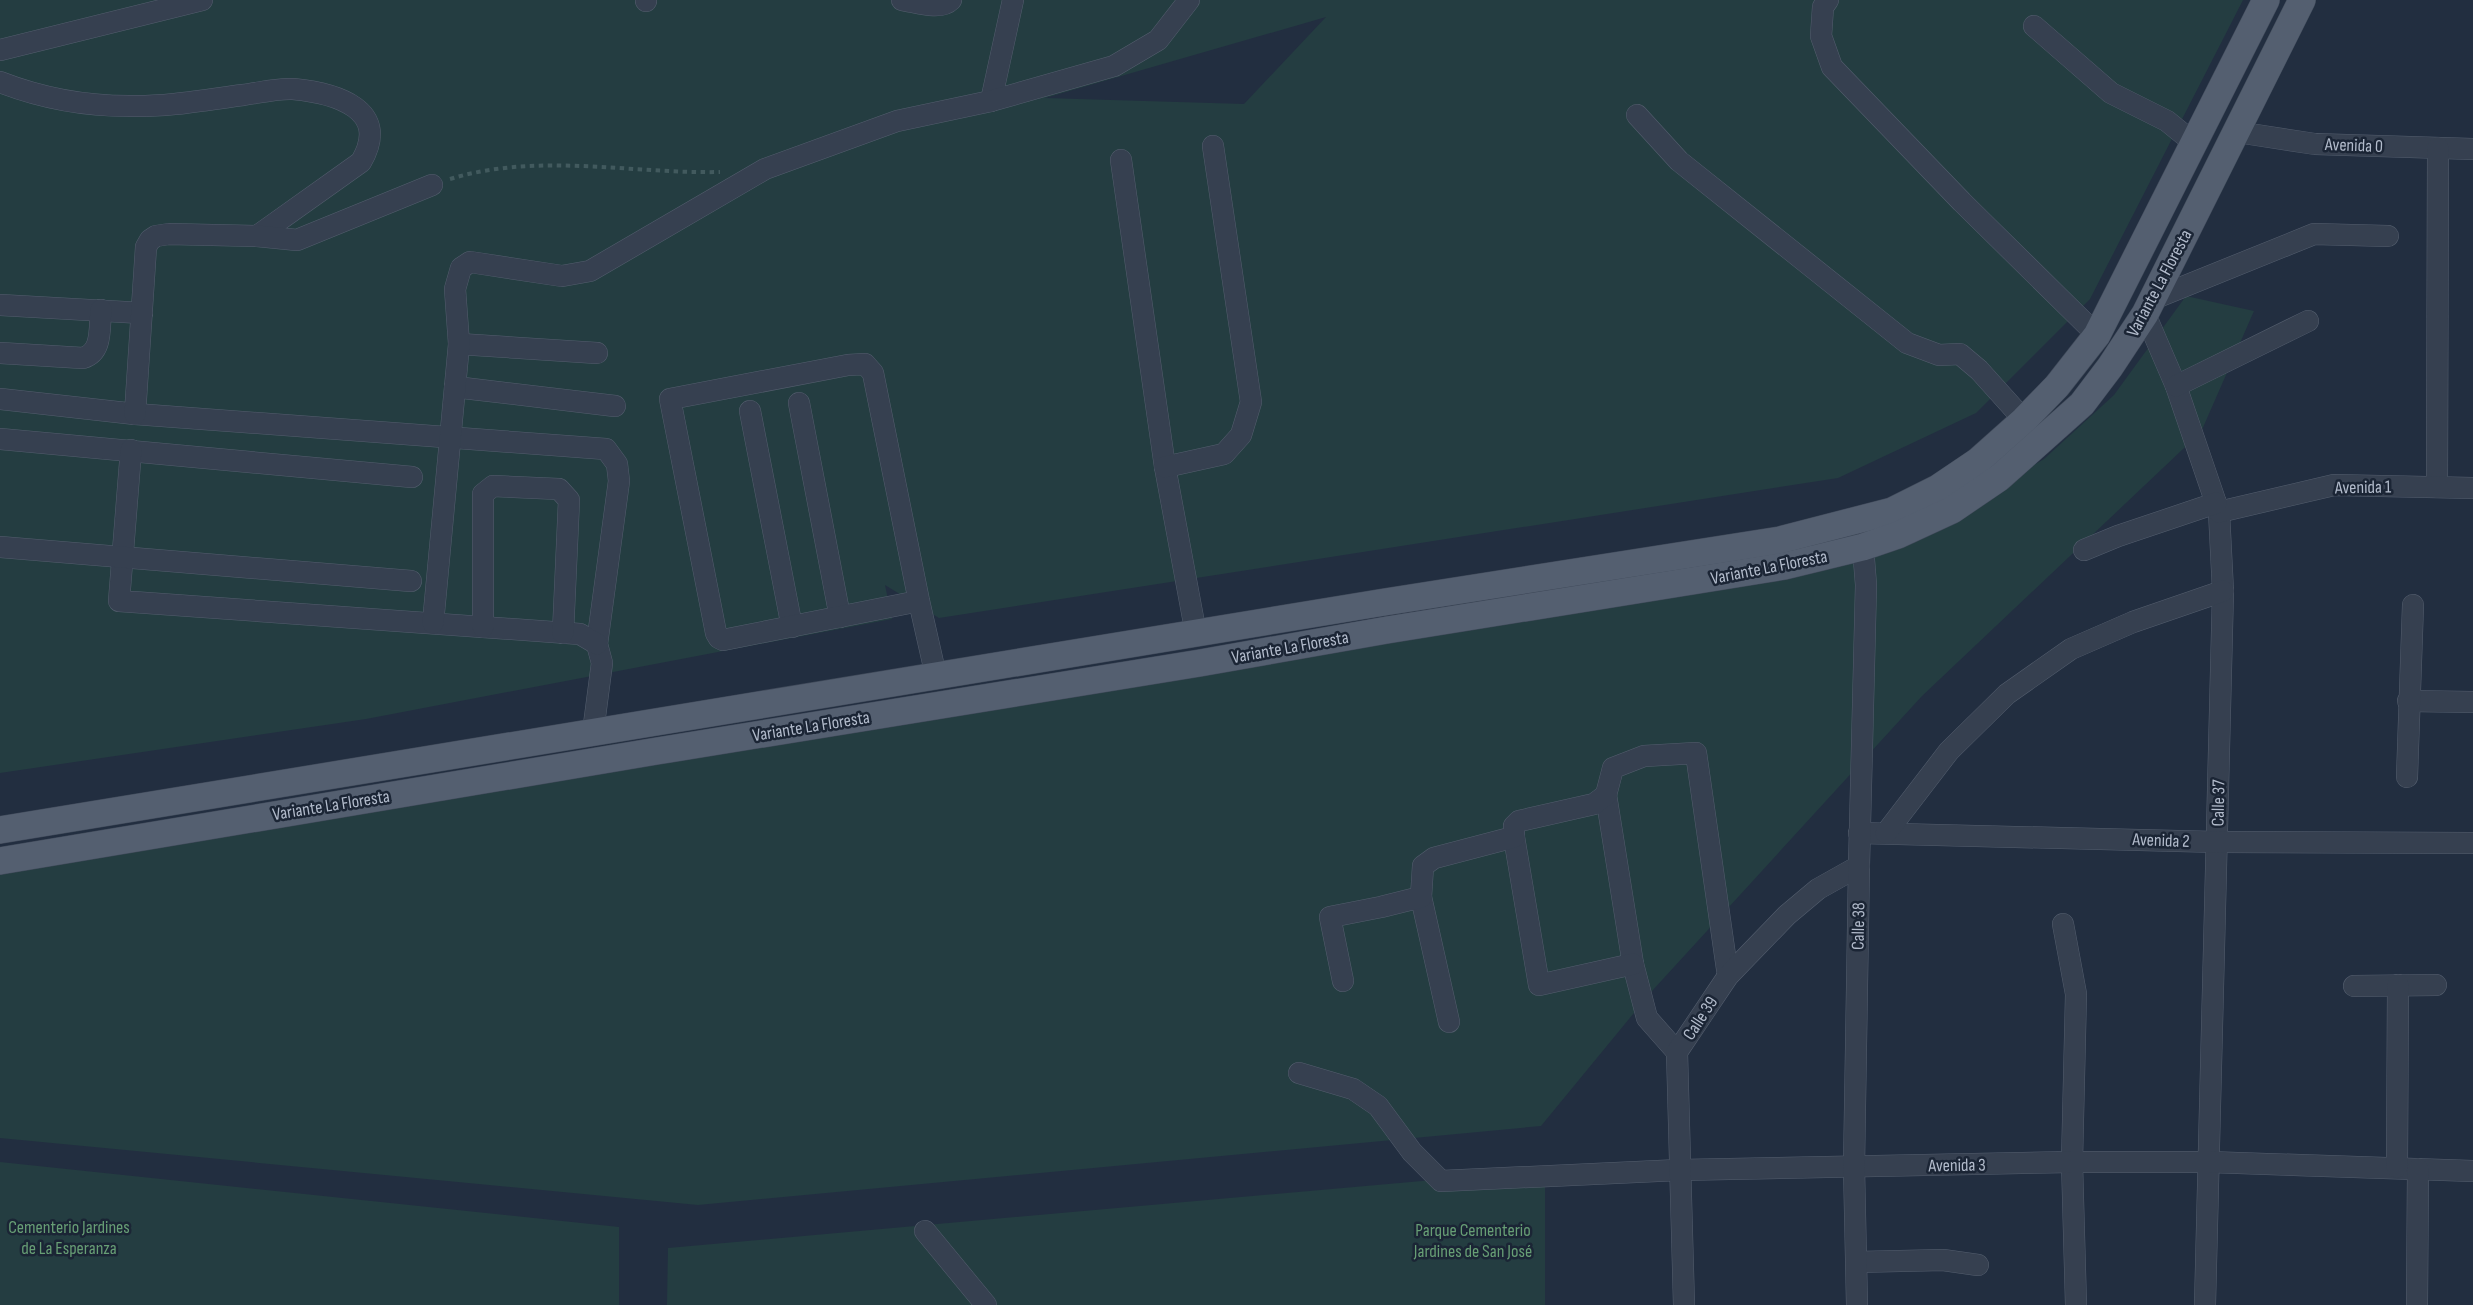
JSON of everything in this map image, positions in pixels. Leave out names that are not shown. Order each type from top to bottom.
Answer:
[{"type":"main road","name":"Variante La Floresta","points":[[0,830],[1780,540],[1892,511],[1938,488],[1962,472],[2024,420],[2056,386],[2097,335],[2266,0]]},
{"type":"main road","name":"Variante La Floresta","points":[[0,861],[1785,566],[1863,547],[1898,535],[1952,510],[1999,478],[2082,404],[2110,367],[2149,307],[2302,0]]},
{"type":"main road","points":[[1780,540],[1785,566]]},
{"type":"main road","points":[[947,674],[961,702]]},
{"type":"street","points":[[0,50],[202,0]]},
{"type":"street","points":[[902,0],[939,6],[946,5],[951,0]]},
{"type":"street","points":[[992,101],[1013,0]]},
{"type":"street","points":[[433,623],[459,344],[455,289],[461,268],[470,262],[562,276],[590,271],[765,169],[897,121],[992,101],[1114,66],[1158,40],[1189,0]]},
{"type":"street","points":[[1828,0],[1823,7],[1821,36],[1832,68],[1962,202],[2097,335]]},
{"type":"street","points":[[2034,26],[2110,93],[2167,121],[2194,143]]},
{"type":"street","points":[[0,82],[21,90],[86,104],[162,106],[293,90],[342,100],[354,105],[366,117],[371,138],[369,149],[361,162],[257,236]]},
{"type":"street","points":[[1637,115],[1679,161],[1907,343],[1939,355],[1960,354],[1979,370],[2024,420]]},
{"type":"street","name":"Avenida 0","points":[[2237,132],[2315,144],[2473,149]]},
{"type":"street","points":[[1165,468],[1224,454],[1241,435],[1251,402],[1213,146]]},
{"type":"street","points":[[2437,487],[2438,148]]},
{"type":"street","points":[[1121,160],[1165,468],[1196,634]]},
{"type":"street","points":[[135,414],[146,247],[150,240],[169,234],[257,236],[297,240],[432,185]]},
{"type":"street","points":[[2149,307],[2314,234],[2388,236]]},
{"type":"street","points":[[0,305],[142,313]]},
{"type":"street","name":"Calle 37","points":[[2149,307],[2217,508],[2223,591],[2205,1305]]},
{"type":"street","points":[[0,353],[83,358],[92,356],[97,348],[101,310]]},
{"type":"street","points":[[2176,386],[2308,321]]},
{"type":"street","points":[[459,344],[597,353]]},
{"type":"street","points":[[919,601],[723,640],[716,633],[670,399],[848,365],[865,364],[873,373],[919,601],[947,674]]},
{"type":"street","points":[[455,387],[615,406]]},
{"type":"street","points":[[0,399],[135,414],[599,447],[611,454],[617,464],[619,481],[597,644],[602,663],[593,732]]},
{"type":"street","points":[[799,403],[840,617]]},
{"type":"street","points":[[750,411],[792,627]]},
{"type":"street","points":[[0,439],[412,477]]},
{"type":"street","points":[[131,450],[119,600],[580,634],[597,644]]},
{"type":"street","name":"Avenida 1","points":[[2084,550],[2118,536],[2217,508],[2334,485],[2473,488]]},
{"type":"street","points":[[483,627],[483,494],[493,486],[559,489],[569,500],[563,633]]},
{"type":"street","points":[[0,547],[411,581]]},
{"type":"street","name":"Calle 38","points":[[1857,1305],[1854,1167],[1859,833],[1866,585],[1863,547]]},
{"type":"street","points":[[1859,833],[1886,833],[1949,751],[2007,694],[2071,649],[2133,622],[2223,591]]},
{"type":"street","points":[[2407,777],[2413,604]]},
{"type":"street","points":[[2408,701],[2473,702]]},
{"type":"street","points":[[1677,1052],[1647,1018],[1634,964],[1606,795],[1613,768],[1644,756],[1696,753],[1728,976]]},
{"type":"street","points":[[1606,795],[1594,804],[1519,821],[1514,826],[1514,837],[1539,985],[1634,964]]},
{"type":"street","name":"Avenida 2","points":[[1886,833],[2217,842],[2473,843]]},
{"type":"street","points":[[1449,1022],[1420,897],[1423,866],[1434,858],[1514,837]]},
{"type":"street","name":"Calle 39","points":[[1684,1305],[1677,1052],[1728,976],[1787,915],[1818,889],[1859,866]]},
{"type":"street","points":[[1343,981],[1330,917],[1420,897]]},
{"type":"street","points":[[2062,924],[2076,994],[2072,1162],[2076,1305]]},
{"type":"street","points":[[2354,986],[2436,984]]},
{"type":"street","points":[[2398,985],[2417,1305]]},
{"type":"street","name":"Avenida 3","points":[[1299,1073],[1353,1089],[1378,1106],[1412,1152],[1441,1181],[1679,1170],[2072,1162],[2209,1162],[2473,1171]]},
{"type":"street","points":[[924,1231],[986,1305]]},
{"type":"street","points":[[1857,1262],[1943,1260],[1978,1264]]},
{"type":"path","points":[[432,185],[494,168],[585,165],[652,172],[728,172]]},
{"type":"green space","points":[[0,0],[2243,0],[2090,299],[1976,413],[1838,478],[939,618],[885,585],[892,619],[366,719],[0,773]],"holes":[[[1326,17],[1244,104],[1045,98]]]},
{"type":"green space","points":[[2186,296],[2254,311],[2201,432],[1922,696],[1652,991],[1541,1126],[698,1205],[0,1138],[0,869],[1614,601],[1954,514],[2044,459],[2114,395]]},
{"type":"green space","name":"Cementerio Jardines de La Esperanza","points":[[0,1162],[619,1227],[619,1305],[0,1305]]},
{"type":"green space","name":"Parque Cementerio Jardines de San José","points":[[1545,1170],[1545,1305],[667,1305],[668,1248]]}]
